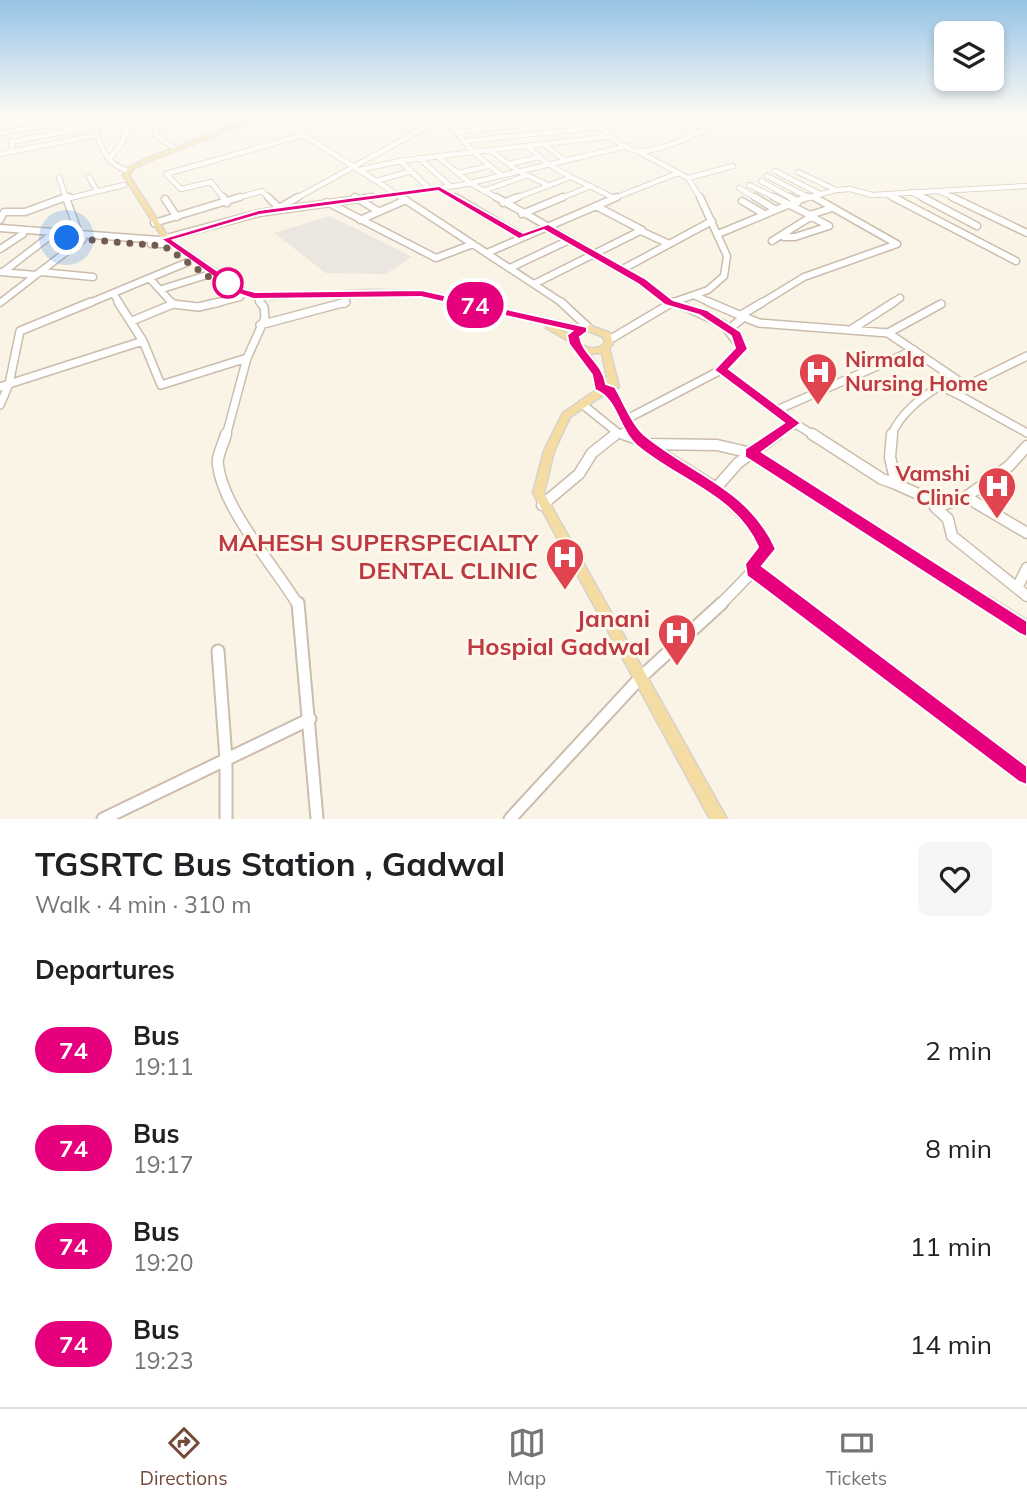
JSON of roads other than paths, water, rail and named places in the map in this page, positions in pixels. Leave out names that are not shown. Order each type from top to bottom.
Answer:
[{"type":"main road","points":[[125,171],[159,154]]},
{"type":"main road","points":[[125,171],[165,154]]},
{"type":"main road","points":[[125,171],[124,185],[165,242],[188,262],[240,297],[259,301],[397,295],[438,300],[549,328],[573,340],[590,360],[606,386]]},
{"type":"main road","points":[[125,171],[127,179],[165,242],[240,291],[253,296],[421,293],[603,332],[607,344],[606,386]]},
{"type":"main road","points":[[573,340],[577,332],[586,329]]},
{"type":"main road","points":[[579,348],[593,352],[607,344]]},
{"type":"main road","points":[[606,386],[566,415],[549,452],[537,493],[719,819]]},
{"type":"street","points":[[104,154],[125,171]]},
{"type":"street","points":[[110,158],[113,154]]},
{"type":"street","points":[[235,154],[166,174],[181,189],[211,182],[245,216]]},
{"type":"street","points":[[334,154],[534,284],[573,311],[586,329]]},
{"type":"street","points":[[280,209],[382,154]]},
{"type":"street","points":[[357,169],[453,154]]},
{"type":"street","points":[[476,154],[501,174]]},
{"type":"street","points":[[496,154],[518,171],[548,185]]},
{"type":"street","points":[[516,154],[524,160]]},
{"type":"street","points":[[537,154],[570,177],[614,198]]},
{"type":"street","points":[[557,154],[564,160]]},
{"type":"street","points":[[0,230],[83,239],[165,242],[245,216],[354,197],[399,196],[470,183],[592,154]]},
{"type":"street","points":[[607,344],[671,302],[708,290],[724,276],[727,256],[712,221],[688,178],[643,154]]},
{"type":"street","points":[[437,156],[470,183],[567,241],[642,282],[671,302],[703,313],[737,334],[742,349],[721,370],[625,421]]},
{"type":"street","points":[[509,164],[539,157]]},
{"type":"street","points":[[419,158],[450,186]]},
{"type":"street","points":[[400,161],[431,190]]},
{"type":"street","points":[[458,173],[489,166]]},
{"type":"street","points":[[688,178],[733,166]]},
{"type":"street","points":[[775,171],[820,194]]},
{"type":"street","points":[[376,181],[411,172]]},
{"type":"street","points":[[798,172],[836,190]]},
{"type":"street","points":[[487,253],[546,226],[678,173]]},
{"type":"street","points":[[483,191],[527,175]]},
{"type":"street","points":[[729,329],[743,316],[804,276],[859,260],[897,244],[767,176]]},
{"type":"street","points":[[59,177],[77,228]]},
{"type":"street","points":[[89,177],[97,191]]},
{"type":"street","points":[[503,203],[570,177]]},
{"type":"street","points":[[761,181],[798,202]]},
{"type":"street","points":[[0,220],[4,212],[25,212],[66,198],[124,185]]},
{"type":"street","points":[[749,185],[829,226],[772,241]]},
{"type":"street","points":[[522,214],[591,186]]},
{"type":"street","points":[[718,234],[787,205],[847,188],[872,195],[1027,187]]},
{"type":"street","points":[[439,188],[523,237]]},
{"type":"street","points":[[739,188],[776,210]]},
{"type":"street","points":[[154,223],[262,191],[280,209]]},
{"type":"street","points":[[910,191],[977,226]]},
{"type":"street","points":[[939,191],[1027,233]]},
{"type":"street","points":[[886,194],[1016,261]]},
{"type":"street","points":[[354,197],[378,211]]},
{"type":"street","points":[[165,200],[177,216]]},
{"type":"street","points":[[360,220],[406,200]]},
{"type":"street","points":[[742,201],[764,214]]},
{"type":"street","points":[[327,202],[436,258],[472,244]]},
{"type":"street","points":[[596,206],[669,244]]},
{"type":"street","points":[[784,237],[798,223],[832,208]]},
{"type":"street","points":[[621,270],[712,221]]},
{"type":"street","points":[[0,230],[165,242]]},
{"type":"street","points":[[534,284],[641,231]]},
{"type":"street","points":[[0,249],[23,234]]},
{"type":"street","points":[[1,273],[50,236]]},
{"type":"street","points":[[0,303],[83,239]]},
{"type":"street","points":[[510,268],[567,241]]},
{"type":"street","points":[[0,405],[9,384],[20,331],[188,262]]},
{"type":"street","points":[[1,273],[36,275],[42,271],[93,277]]},
{"type":"street","points":[[162,289],[207,275]]},
{"type":"street","points":[[150,279],[173,303]]},
{"type":"street","points":[[113,293],[143,341],[161,385],[247,358]]},
{"type":"street","points":[[694,295],[759,323],[888,333],[966,386]]},
{"type":"street","points":[[260,325],[346,303],[346,296]]},
{"type":"street","points":[[132,321],[173,303],[198,307],[240,297]]},
{"type":"street","points":[[852,329],[900,298]]},
{"type":"street","points":[[259,301],[264,307],[265,318],[247,358],[241,388],[217,464],[231,500],[264,558],[298,604],[317,819]]},
{"type":"street","points":[[888,333],[941,304]]},
{"type":"street","points":[[603,332],[629,328]]},
{"type":"street","points":[[0,387],[143,341]]},
{"type":"street","points":[[777,410],[914,350]]},
{"type":"street","points":[[957,394],[966,386],[1027,356]]},
{"type":"street","points":[[721,370],[794,423],[882,479],[940,504],[935,507]]},
{"type":"street","points":[[606,386],[625,421],[643,442],[717,445],[751,453],[1027,628]]},
{"type":"street","points":[[896,484],[889,461],[892,433],[931,390],[940,386],[1027,433]]},
{"type":"street","points":[[582,404],[618,433],[643,442],[716,488],[759,530],[767,549],[753,564],[754,570],[1027,774]]},
{"type":"street","points":[[716,488],[751,453],[794,423]]},
{"type":"street","points":[[542,505],[579,474],[592,453],[618,433]]},
{"type":"street","points":[[935,507],[966,497],[1009,466],[1027,446]]},
{"type":"street","points":[[966,497],[1027,533]]},
{"type":"street","points":[[935,507],[948,519],[952,537],[1027,596]]},
{"type":"street","points":[[1017,588],[1027,568]]},
{"type":"street","points":[[510,819],[640,678],[701,625],[754,570]]},
{"type":"street","points":[[218,651],[226,759],[226,819]]},
{"type":"street","points":[[103,819],[310,719]]},
{"type":"place","name":"Nirmala Nursing Home","points":[[818,406]]},
{"type":"place","name":"Vamshi Clinic","points":[[997,520]]},
{"type":"place","name":"MAHESH SUPERSPECIALTY DENTAL CLINIC","points":[[565,591]]},
{"type":"place","name":"Janani Hospial Gadwal","points":[[677,667]]}]
